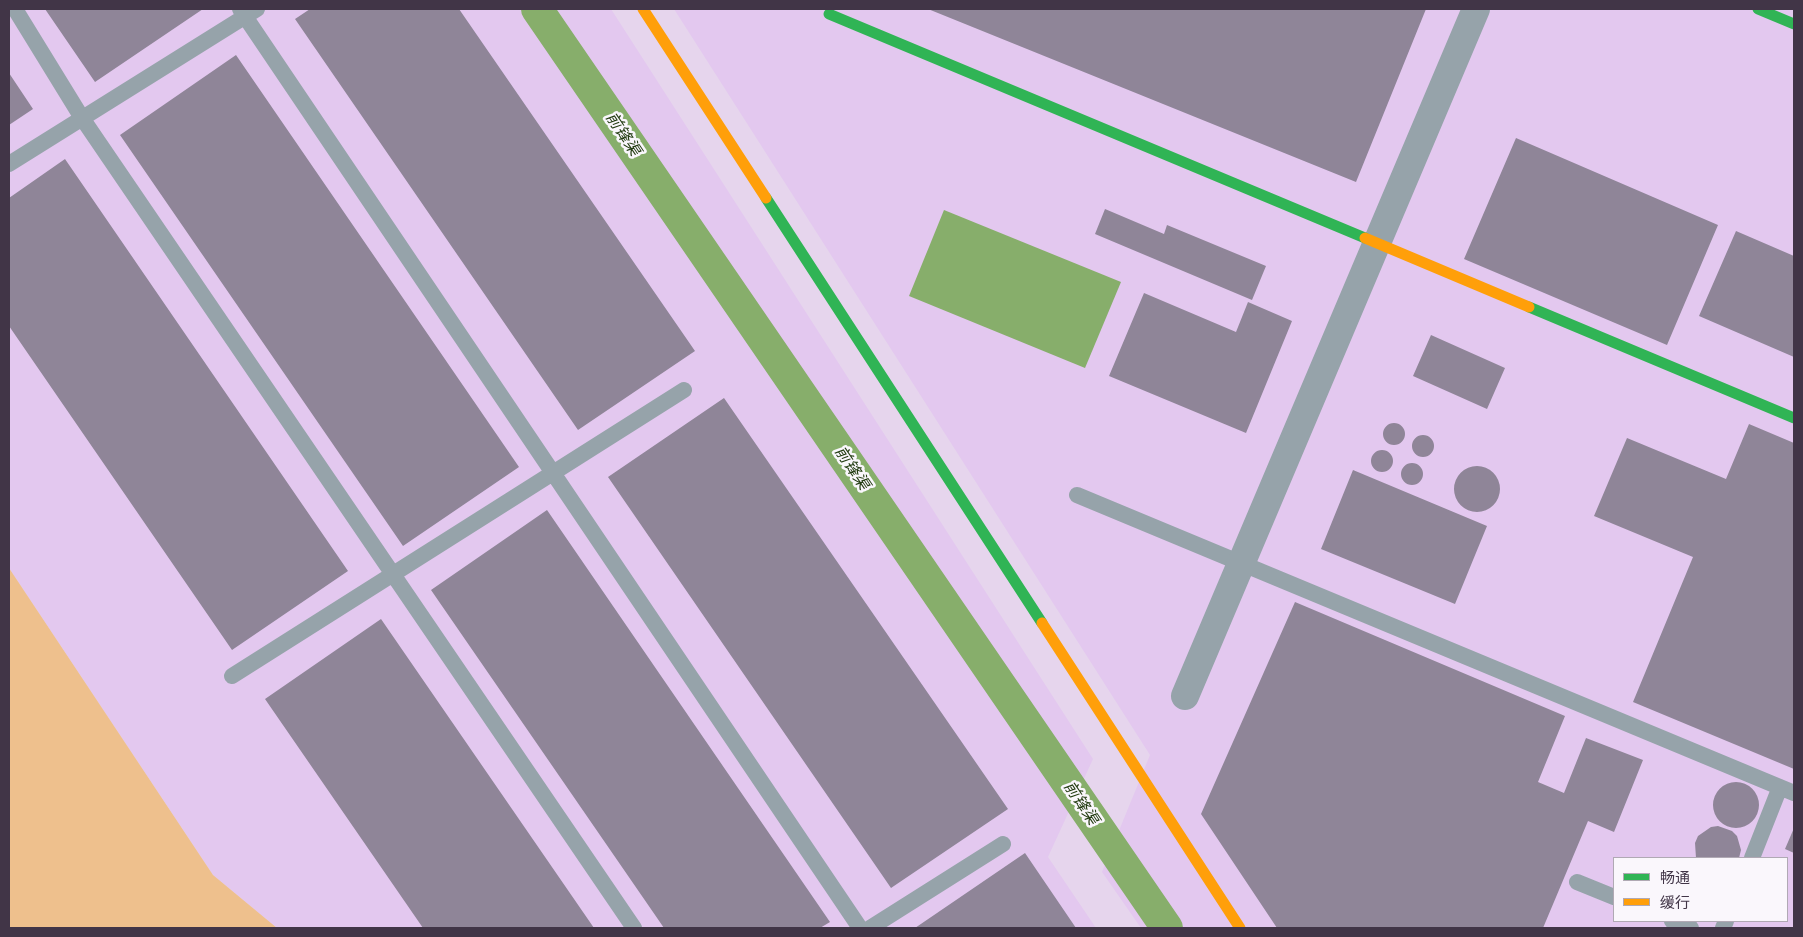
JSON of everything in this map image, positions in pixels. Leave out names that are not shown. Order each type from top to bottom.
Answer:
[{"type":"street","points":[[643,9],[1240,928]]},
{"type":"street","points":[[1185,696],[1476,9]]},
{"type":"street","points":[[1758,9],[1794,24]]},
{"type":"street","points":[[829,14],[1794,418]]},
{"type":"lane","points":[[15,9],[82,118],[634,928]]},
{"type":"lane","points":[[9,164],[248,11],[553,473],[860,928]]},
{"type":"lane","points":[[232,676],[684,390]]},
{"type":"lane","points":[[1077,495],[1787,790],[1753,857]]},
{"type":"lane","points":[[870,928],[1003,844]]},
{"type":"lane","points":[[1577,882],[1613,897]]},
{"type":"lane","points":[[1675,922],[1691,928]]},
{"type":"shaded area","points":[[9,9],[611,9],[1093,759],[1048,857],[1096,928],[277,928],[213,875],[9,568]]},
{"type":"shaded area","points":[[674,9],[1794,9],[1794,928],[1141,928],[1102,872],[1150,755]]},
{"type":"shaded area","points":[[944,210],[1121,282],[1085,368],[909,296]]},
{"type":"shaded area","points":[[9,568],[213,875],[277,928],[9,928]]},
{"type":"building","points":[[45,9],[203,9],[95,82]]},
{"type":"building","points":[[310,9],[459,9],[695,351],[578,430],[295,19]]},
{"type":"building","points":[[928,9],[1426,9],[1356,182]]},
{"type":"building","points":[[236,55],[519,467],[403,546],[120,135]]},
{"type":"building","points":[[9,73],[33,109],[9,125]]},
{"type":"building","points":[[1516,138],[1718,225],[1667,345],[1464,259]]},
{"type":"building","points":[[65,159],[348,571],[232,650],[9,326],[9,198]]},
{"type":"building","points":[[1105,209],[1164,234],[1167,225],[1266,266],[1252,300],[1095,234]]},
{"type":"building","points":[[1736,231],[1794,256],[1794,357],[1699,316]]},
{"type":"building","points":[[1144,293],[1236,332],[1248,302],[1292,321],[1246,433],[1109,376]]},
{"type":"building","points":[[1431,335],[1505,368],[1487,409],[1413,376]]},
{"type":"building","points":[[724,398],[1008,809],[891,888],[608,477]]},
{"type":"building","points":[[1394,423],[1402,426],[1405,434],[1402,442],[1394,445],[1386,442],[1383,434],[1386,426]]},
{"type":"building","points":[[1749,424],[1794,443],[1794,769],[1633,702],[1693,557],[1594,516],[1627,438],[1726,479]]},
{"type":"building","points":[[1423,435],[1431,438],[1434,446],[1431,454],[1423,457],[1415,454],[1412,446],[1415,438]]},
{"type":"building","points":[[1382,450],[1390,453],[1393,461],[1390,469],[1382,472],[1374,469],[1371,461],[1374,453]]},
{"type":"building","points":[[1412,463],[1420,466],[1423,474],[1420,482],[1412,485],[1404,482],[1401,474],[1404,466]]},
{"type":"building","points":[[1473,466],[1481,466],[1490,470],[1496,476],[1500,489],[1496,502],[1490,508],[1481,512],[1473,512],[1464,508],[1458,502],[1454,493],[1454,485],[1458,476],[1464,470]]},
{"type":"building","points":[[1353,470],[1487,526],[1455,604],[1321,549]]},
{"type":"building","points":[[547,510],[830,922],[820,928],[664,928],[431,590]]},
{"type":"building","points":[[1295,602],[1565,716],[1538,782],[1564,793],[1586,738],[1643,760],[1614,832],[1588,821],[1543,928],[1277,928],[1201,814]]},
{"type":"building","points":[[381,619],[594,928],[423,928],[265,699]]},
{"type":"building","points":[[1732,782],[1740,782],[1749,786],[1755,792],[1759,805],[1755,818],[1749,824],[1740,828],[1732,828],[1723,824],[1717,818],[1713,809],[1713,801],[1717,792],[1723,786]]},
{"type":"building","points":[[1718,826],[1732,831],[1737,836],[1741,850],[1739,857],[1696,857],[1695,843],[1698,836],[1711,827]]},
{"type":"building","points":[[1794,828],[1794,853],[1785,849]]},
{"type":"building","points":[[1025,853],[1076,928],[915,928]]},
{"type":"waterway","name":"前锋渠","points":[[537,9],[1167,928]]},
{"type":"traffic: fast","points":[[1758,9],[1794,24]]},
{"type":"traffic: fast","points":[[829,14],[1365,238]]},
{"type":"traffic: fast","points":[[766,198],[1042,623]]},
{"type":"traffic: fast","points":[[1529,307],[1794,418]]},
{"type":"traffic: slow","points":[[643,9],[766,198]]},
{"type":"traffic: slow","points":[[1365,238],[1529,307]]},
{"type":"traffic: slow","points":[[1042,623],[1240,928]]}]
